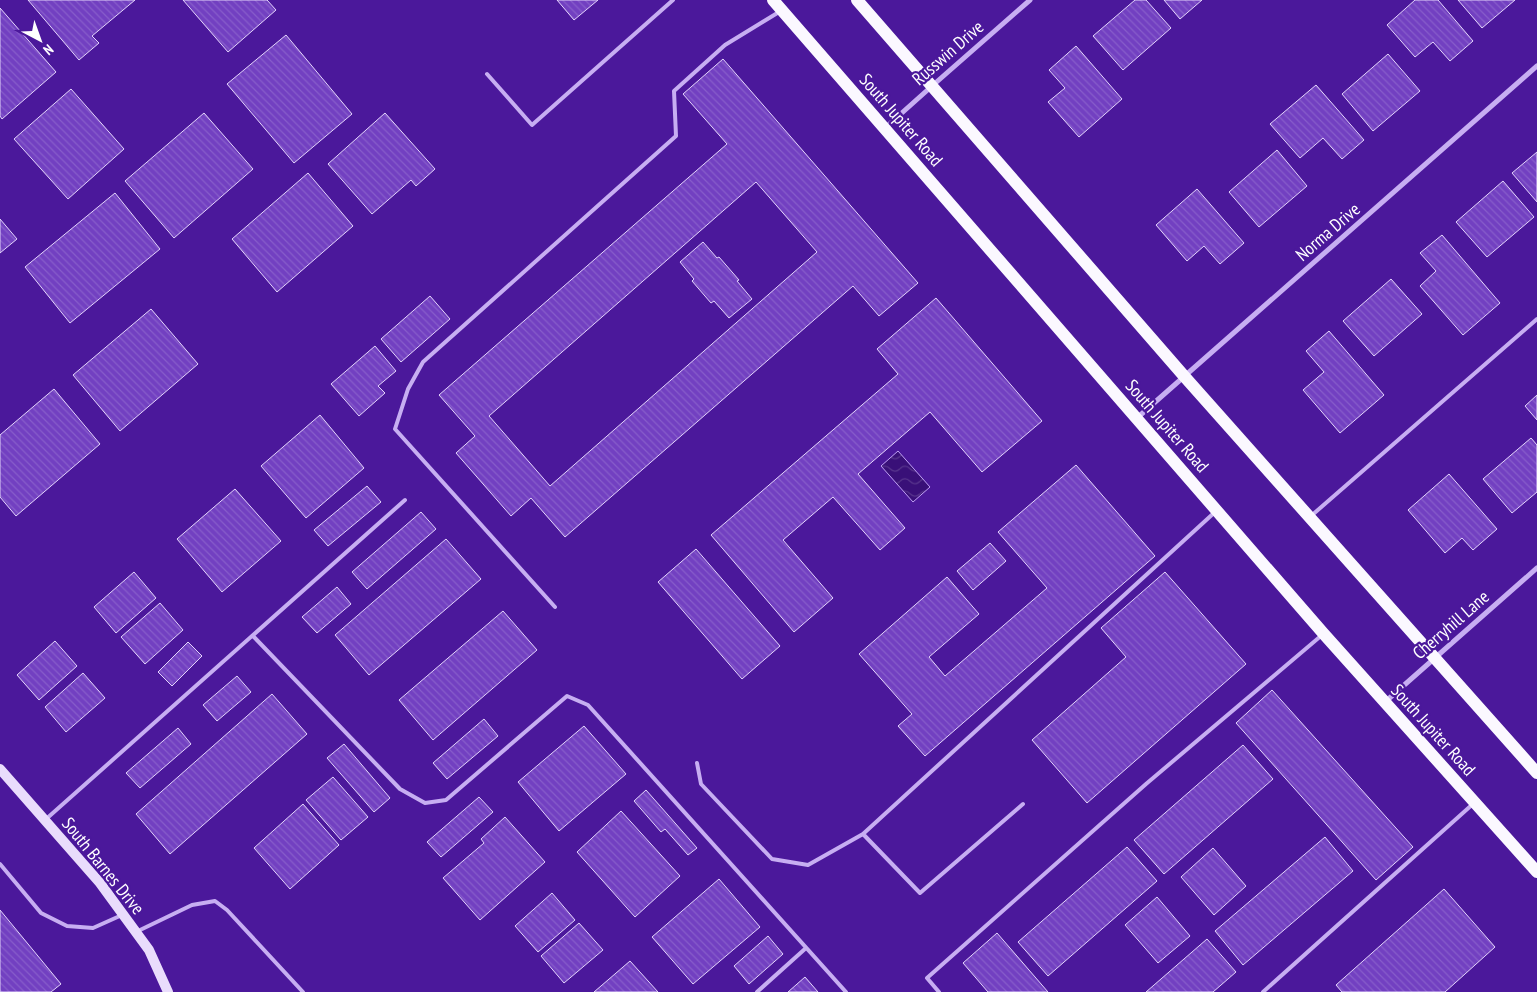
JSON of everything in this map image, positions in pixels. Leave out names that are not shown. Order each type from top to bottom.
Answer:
[{"type":"main road","points":[[857,0],[1184,376],[1537,773]]},
{"type":"main road","name":"South Jupiter Road","points":[[778,5],[1384,703],[1537,872]]},
{"type":"street","name":"Russwin Drive","points":[[885,128],[1030,0]]},
{"type":"street","name":"Norma Drive","points":[[1136,419],[1537,66]]},
{"type":"street","name":"Cherryhill Lane","points":[[1384,703],[1537,568]]},
{"type":"street","name":"South Barnes Drive","points":[[0,769],[100,883],[149,950],[168,992]]},
{"type":"lane","points":[[487,74],[532,125],[672,0]]},
{"type":"lane","points":[[555,607],[396,429],[408,389],[424,362],[676,136],[674,91],[724,45],[778,5]]},
{"type":"lane","points":[[1310,517],[1537,319]]},
{"type":"lane","points":[[45,820],[405,500]]},
{"type":"lane","points":[[697,763],[701,784],[772,859],[808,866],[863,834],[1217,510]]},
{"type":"lane","points":[[939,992],[927,978],[1146,784],[1324,633]]},
{"type":"lane","points":[[253,636],[400,789],[425,803],[446,800],[567,696],[588,705],[846,992]]},
{"type":"lane","points":[[1263,992],[1474,802]]},
{"type":"lane","points":[[863,834],[920,893],[1024,804]]},
{"type":"lane","points":[[0,864],[41,912],[67,926],[93,928],[123,914]]},
{"type":"lane","points":[[136,932],[192,905],[215,901],[227,910],[303,992]]},
{"type":"lane","points":[[757,992],[806,948]]},
{"type":"water","points":[[898,451],[930,487],[913,502],[881,466]]},
{"type":"building","points":[[28,0],[135,0],[92,36],[99,43],[79,60]]},
{"type":"building","points":[[183,0],[267,0],[276,10],[228,52]]},
{"type":"building","points":[[557,0],[598,0],[574,20]]},
{"type":"building","points":[[1135,0],[1146,0],[1171,28],[1123,70],[1093,36]]},
{"type":"building","points":[[1164,0],[1202,0],[1180,19]]},
{"type":"building","points":[[1415,0],[1438,0],[1473,41],[1450,61],[1433,42],[1415,57],[1387,25]]},
{"type":"building","points":[[1458,0],[1515,0],[1482,28]]},
{"type":"building","points":[[0,8],[56,72],[2,119],[0,116]]},
{"type":"building","points":[[286,35],[352,114],[294,163],[227,84]]},
{"type":"building","points":[[1076,46],[1122,99],[1079,137],[1048,102],[1065,88],[1049,70]]},
{"type":"building","points":[[1388,54],[1420,91],[1373,131],[1342,94]]},
{"type":"building","points":[[723,59],[918,283],[879,316],[853,286],[565,537],[531,498],[511,516],[456,453],[475,436],[439,395],[727,144],[683,94]],"holes":[[[756,182],[817,252],[550,486],[489,416]]]},
{"type":"building","points":[[1316,85],[1364,140],[1342,159],[1323,138],[1300,158],[1270,124]]},
{"type":"building","points":[[71,89],[124,149],[68,199],[14,139]]},
{"type":"building","points":[[204,113],[253,169],[174,238],[125,181]]},
{"type":"building","points":[[385,113],[435,169],[416,186],[411,180],[372,214],[328,164]]},
{"type":"building","points":[[1277,150],[1307,186],[1259,227],[1229,192]]},
{"type":"building","points":[[1537,152],[1537,202],[1512,173]]},
{"type":"building","points":[[308,173],[353,226],[277,292],[232,239]]},
{"type":"building","points":[[1503,181],[1534,217],[1487,257],[1456,222]]},
{"type":"building","points":[[1197,189],[1244,243],[1220,264],[1204,246],[1187,261],[1156,225]]},
{"type":"building","points":[[115,193],[160,249],[70,323],[25,267]]},
{"type":"building","points":[[0,219],[17,239],[0,253]]},
{"type":"building","points":[[1442,235],[1500,303],[1463,335],[1420,286],[1436,271],[1420,253]]},
{"type":"building","points":[[703,242],[739,280],[737,281],[752,299],[729,318],[714,301],[711,303],[692,281],[694,279],[680,262]]},
{"type":"building","points":[[1391,279],[1422,314],[1374,356],[1343,321]]},
{"type":"building","points":[[430,296],[450,319],[401,362],[381,339]]},
{"type":"building","points":[[936,298],[1042,421],[982,472],[930,412],[858,474],[905,528],[880,550],[833,497],[783,540],[833,598],[794,632],[711,535],[898,374],[877,349]]},
{"type":"building","points":[[151,309],[198,364],[120,431],[73,375]]},
{"type":"building","points":[[1329,331],[1384,395],[1340,433],[1303,390],[1324,372],[1306,351]]},
{"type":"building","points":[[375,346],[396,371],[378,386],[385,393],[359,416],[331,384]]},
{"type":"building","points":[[54,389],[100,444],[16,516],[0,497],[0,435]]},
{"type":"building","points":[[1537,395],[1537,420],[1525,406]]},
{"type":"building","points":[[320,415],[364,468],[306,518],[261,466]]},
{"type":"building","points":[[1531,438],[1537,445],[1537,492],[1512,513],[1483,479]]},
{"type":"building","points":[[1076,465],[1155,556],[925,756],[898,726],[912,714],[859,654],[947,577],[979,614],[929,657],[945,676],[1047,588],[998,532]]},
{"type":"building","points":[[1449,474],[1497,529],[1473,550],[1462,538],[1445,553],[1408,510]]},
{"type":"building","points":[[367,486],[381,502],[328,546],[314,530]]},
{"type":"building","points":[[235,489],[281,541],[222,592],[177,539]]},
{"type":"building","points":[[421,512],[436,529],[367,589],[352,572]]},
{"type":"building","points":[[446,539],[481,579],[369,675],[335,635]]},
{"type":"building","points":[[990,543],[1006,561],[973,590],[957,571]]},
{"type":"building","points":[[696,549],[780,646],[742,679],[658,582]]},
{"type":"building","points":[[134,572],[156,598],[116,633],[94,607]]},
{"type":"building","points":[[1165,572],[1246,664],[1087,803],[1032,740],[1126,657],[1101,628]]},
{"type":"building","points":[[337,587],[351,604],[317,633],[302,617]]},
{"type":"building","points":[[160,603],[183,630],[145,664],[121,637]]},
{"type":"building","points":[[503,611],[537,650],[433,740],[399,700]]},
{"type":"building","points":[[55,641],[77,666],[39,700],[17,675]]},
{"type":"building","points":[[188,642],[202,656],[172,686],[158,672]]},
{"type":"building","points":[[83,673],[105,698],[66,732],[45,707]]},
{"type":"building","points":[[237,676],[251,692],[217,721],[203,705]]},
{"type":"building","points":[[1272,690],[1413,847],[1376,880],[1236,723]]},
{"type":"building","points":[[272,694],[307,734],[170,854],[136,814]]},
{"type":"building","points":[[484,719],[498,736],[447,779],[433,763]]},
{"type":"building","points":[[584,726],[626,774],[559,831],[518,782]]},
{"type":"building","points":[[178,728],[191,744],[140,788],[126,773]]},
{"type":"building","points":[[344,744],[390,798],[374,812],[327,758]]},
{"type":"building","points":[[1243,745],[1273,779],[1164,874],[1134,840]]},
{"type":"building","points":[[333,777],[368,817],[341,840],[306,800]]},
{"type":"building","points":[[646,790],[697,848],[688,855],[665,829],[661,832],[634,801]]},
{"type":"building","points":[[479,797],[493,812],[441,857],[427,842]]},
{"type":"building","points":[[303,804],[339,845],[290,889],[254,848]]},
{"type":"building","points":[[621,811],[680,876],[635,917],[577,852]]},
{"type":"building","points":[[505,817],[545,862],[480,920],[443,878],[484,843],[481,839]]},
{"type":"building","points":[[1325,837],[1353,871],[1243,965],[1215,931]]},
{"type":"building","points":[[1127,847],[1157,881],[1048,976],[1018,942]]},
{"type":"building","points":[[1213,848],[1246,886],[1214,915],[1181,877]]},
{"type":"building","points":[[719,879],[760,927],[693,984],[652,937]]},
{"type":"building","points":[[1444,889],[1495,947],[1445,992],[1342,992],[1336,985]]},
{"type":"building","points":[[552,893],[575,920],[538,952],[515,926]]},
{"type":"building","points":[[1157,897],[1190,936],[1158,963],[1125,925]]},
{"type":"building","points":[[0,910],[61,984],[51,992],[0,992]]},
{"type":"building","points":[[579,923],[603,950],[564,983],[541,956]]},
{"type":"building","points":[[997,933],[1048,992],[988,992],[963,963]]},
{"type":"building","points":[[768,936],[783,954],[749,984],[734,966]]},
{"type":"building","points":[[1207,939],[1236,972],[1213,992],[1146,992]]},
{"type":"building","points":[[630,961],[658,992],[594,992]]},
{"type":"building","points":[[805,977],[818,992],[788,992]]}]
